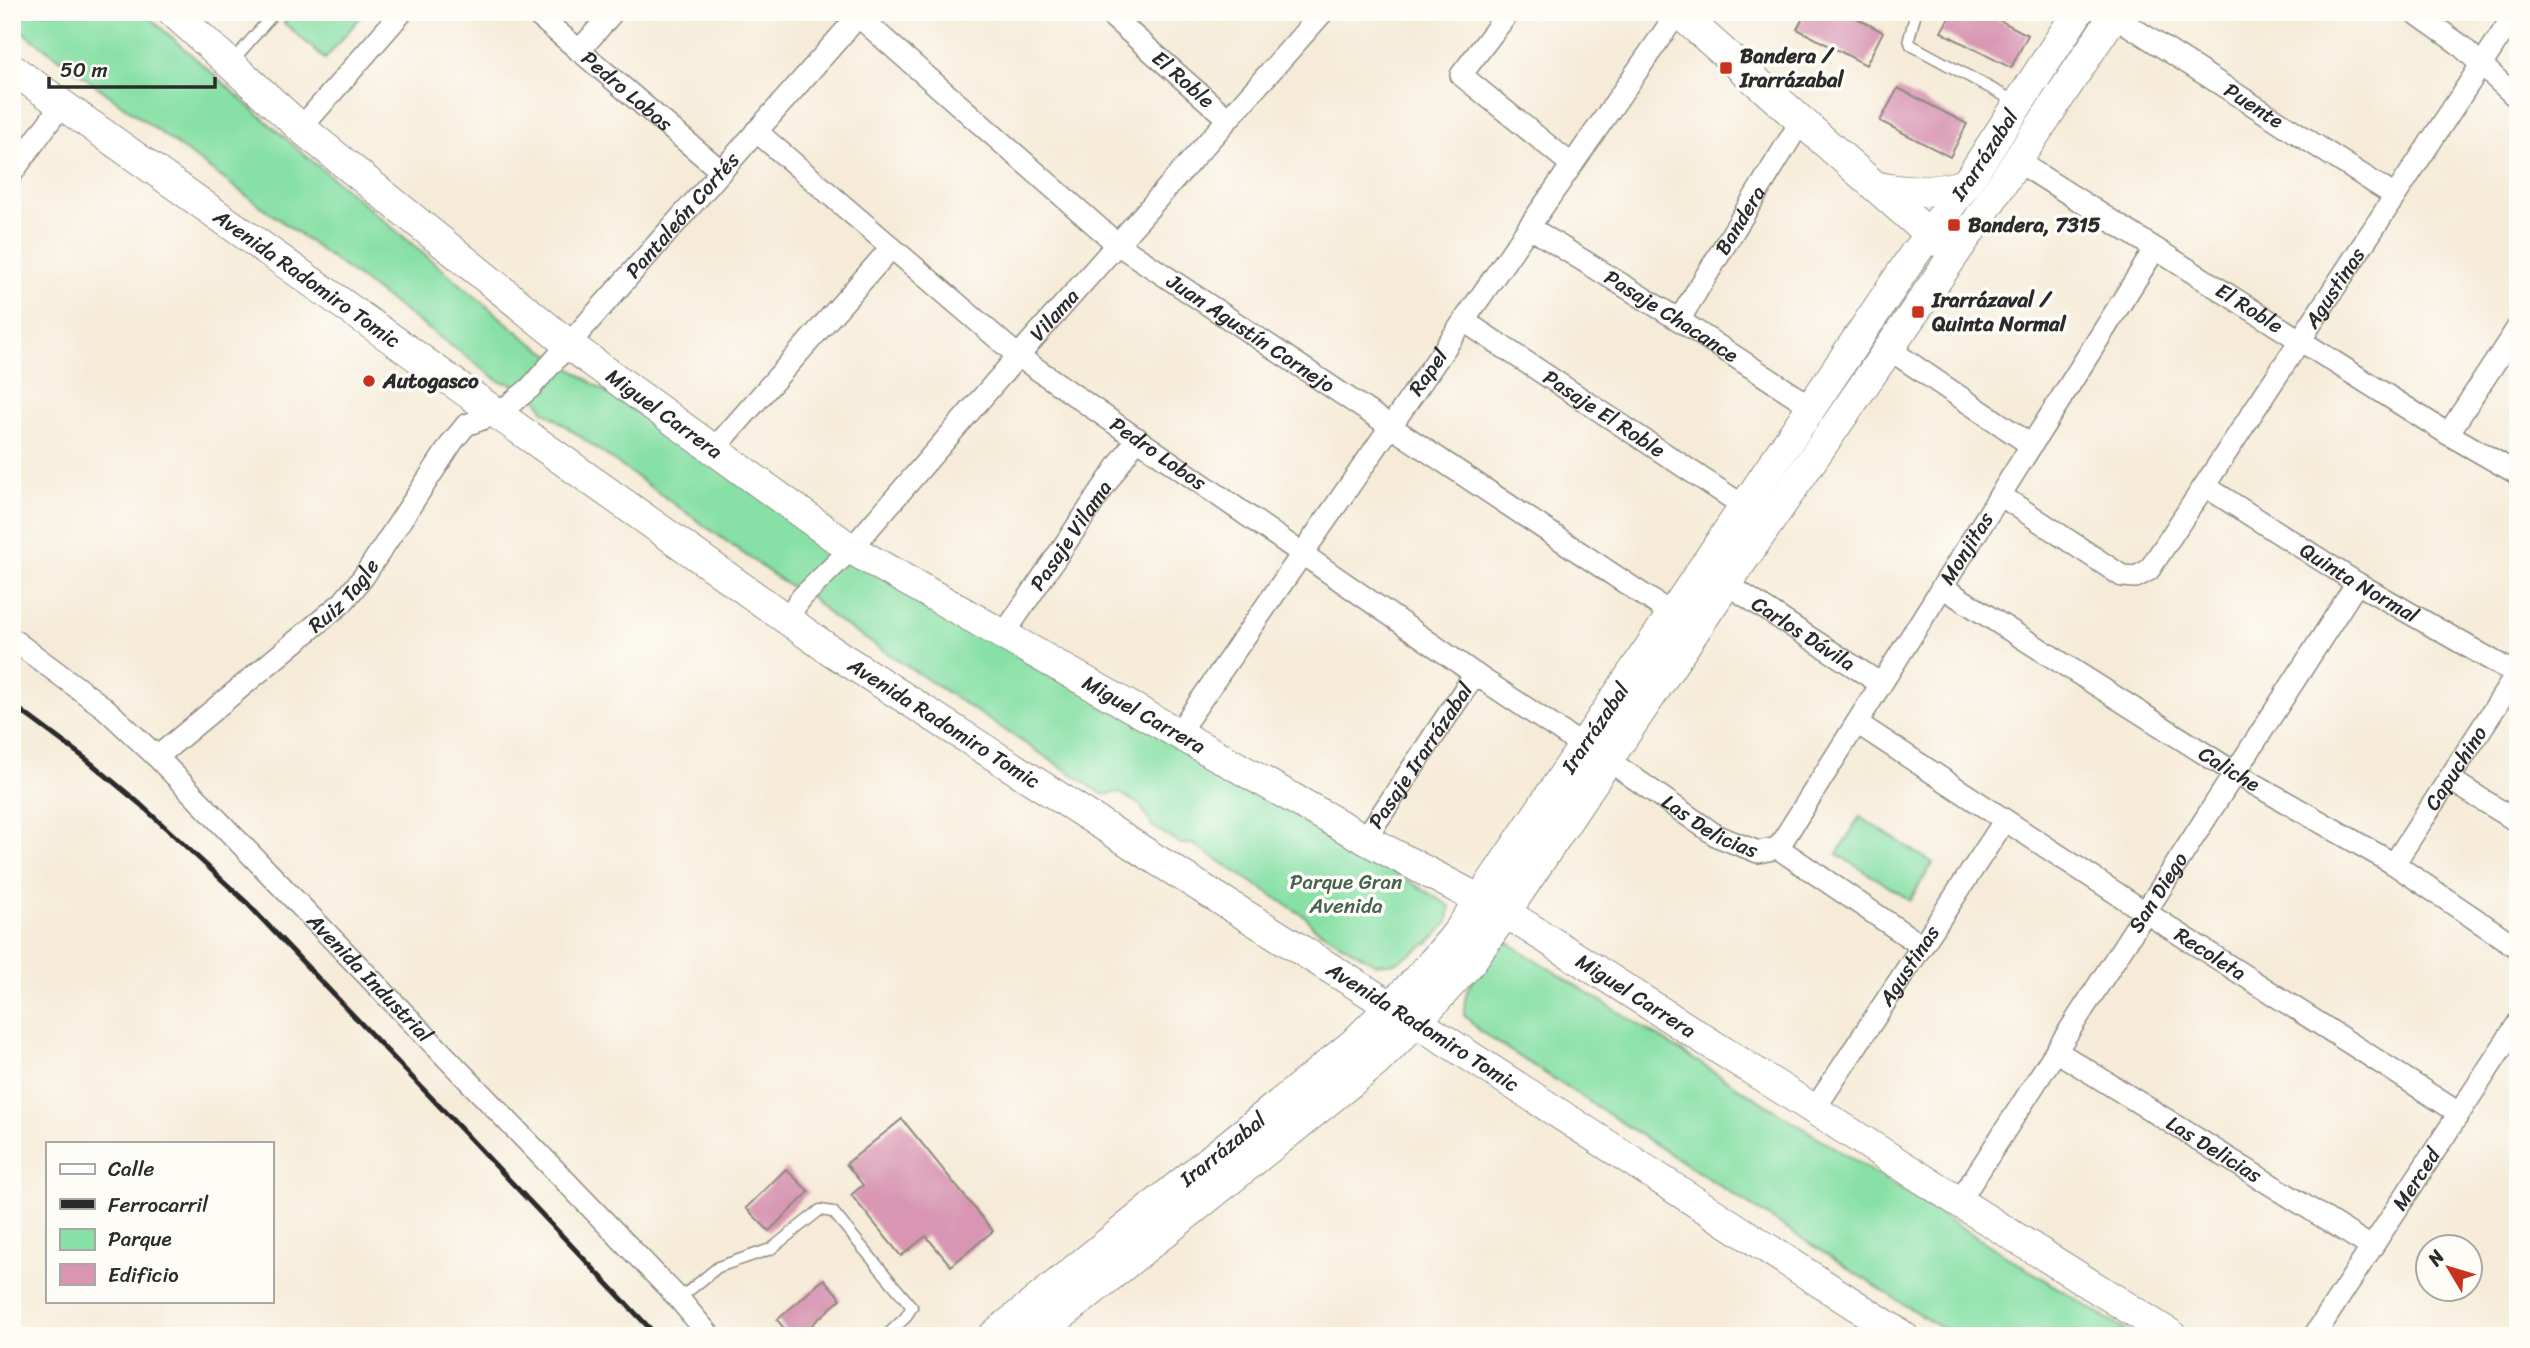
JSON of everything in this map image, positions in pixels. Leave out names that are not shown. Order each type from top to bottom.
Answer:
[{"type":"main road","name":"Miguel Carrera","points":[[173,12],[300,128],[568,344],[851,549],[1365,839],[1492,906],[2173,1336]]},
{"type":"main road","points":[[1678,12],[1929,234],[1955,252]]},
{"type":"main road","name":"Irarrázabal","points":[[1595,753],[1672,614],[1929,234],[1966,184],[2078,12]]},
{"type":"main road","name":"Irarrázabal","points":[[993,1336],[1353,1044],[1404,1015],[1470,963],[1492,906],[1595,753],[1727,584],[2115,14]]},
{"type":"main road","name":"Avenida Radomiro Tomic","points":[[12,69],[786,619],[883,684],[1903,1336]]},
{"type":"main road","points":[[1875,186],[1929,192],[1966,184]]},
{"type":"main road","name":"Irarrázabal","points":[[1036,1336],[1376,1062],[1404,1015]]},
{"type":"street","points":[[300,128],[402,12]]},
{"type":"street","name":"Pedro Lobos","points":[[534,12],[721,171]]},
{"type":"street","points":[[579,51],[612,12]]},
{"type":"street","name":"El Roble","points":[[1107,12],[1228,119]]},
{"type":"street","name":"Vilama","points":[[786,619],[802,597],[851,549],[1323,12]]},
{"type":"street","points":[[1509,12],[1461,75],[1572,165]]},
{"type":"street","name":"Rapel","points":[[1178,733],[1678,12]]},
{"type":"street","points":[[2414,12],[2482,63],[2518,99]]},
{"type":"street","name":"Agustinas","points":[[2000,495],[2122,576],[2136,577],[2154,564],[2516,12]]},
{"type":"street","name":"Pantaleón Cortés","points":[[499,413],[530,388],[860,14]]},
{"type":"street","name":"Juan Agustín Cornejo","points":[[860,14],[1117,244],[1672,614]]},
{"type":"street","name":"Puente","points":[[2115,14],[2395,196]]},
{"type":"street","points":[[12,173],[62,104]]},
{"type":"street","name":"Bandera","points":[[1679,320],[1801,121]]},
{"type":"street","name":"Pedro Lobos","points":[[756,131],[1018,356],[1475,674],[1595,753]]},
{"type":"street","name":"El Roble","points":[[2017,161],[2448,434],[2518,474]]},
{"type":"street","name":"Pasaje Chacance","points":[[1529,227],[1812,407]]},
{"type":"street","points":[[715,448],[891,248]]},
{"type":"street","name":"Monjitas","points":[[1778,849],[2155,249]]},
{"type":"street","name":"Pasaje El Roble","points":[[1464,321],[1745,507]]},
{"type":"street","points":[[2448,434],[2518,327]]},
{"type":"street","points":[[1889,349],[2031,445]]},
{"type":"street","name":"Ruiz Tagle","points":[[156,757],[343,601],[364,576],[466,425],[499,413]]},
{"type":"street","name":"Pasaje Vilama","points":[[1004,634],[1137,438]]},
{"type":"street","name":"Quinta Normal","points":[[2205,486],[2357,583],[2517,673]]},
{"type":"street","name":"San Diego","points":[[1959,1202],[2357,583]]},
{"type":"street","name":"Carlos Dávila","points":[[1727,584],[1881,684]]},
{"type":"street","name":"Caliche","points":[[1942,587],[2235,773],[2394,864],[2518,948]]},
{"type":"street","name":"Avenida Industrial","points":[[12,639],[106,709],[156,757],[679,1299],[710,1336]]},
{"type":"street","name":"Capuchino","points":[[2394,864],[2517,673]]},
{"type":"street","name":"Pasaje Irarrázabal","points":[[1365,839],[1475,674]]},
{"type":"street","name":"Recoleta","points":[[1857,723],[2459,1113]]},
{"type":"street","name":"Las Delicias","points":[[1595,753],[1717,835],[1758,852],[1778,849],[1922,946]]},
{"type":"street","points":[[2449,779],[2518,822]]},
{"type":"street","name":"Agustinas","points":[[1814,1110],[2005,820]]},
{"type":"street","name":"Merced","points":[[2314,1336],[2518,1023]]},
{"type":"street","name":"Las Delicias","points":[[2056,1051],[2371,1247]]},
{"type":"lane","points":[[230,64],[275,12]]},
{"type":"lane","points":[[1916,12],[1909,39],[1911,45],[2019,103]]},
{"type":"lane","points":[[679,1299],[718,1267],[771,1249],[820,1210],[833,1212],[912,1307],[905,1318],[886,1336]]},
{"type":"green space","name":"Parque Gran Avenida","points":[[12,12],[143,12],[300,151],[525,338],[848,554],[1175,739],[1450,906],[1448,922],[1428,943],[1397,962],[1376,964],[1313,927],[1307,918],[1193,844],[1181,844],[1152,826],[1140,805],[1118,792],[1104,795],[832,617],[806,592],[786,584],[543,410],[537,399],[526,390],[501,382],[12,24]]},
{"type":"green space","points":[[293,12],[365,12],[325,59],[284,23]]},
{"type":"green space","points":[[1860,817],[1933,863],[1910,900],[1837,854]]},
{"type":"green space","points":[[1507,942],[2134,1336],[1953,1336],[1481,1032],[1464,1015],[1467,992],[1476,974]]},
{"type":"building","points":[[1806,12],[1845,12],[1883,32],[1866,65],[1797,29]]},
{"type":"building","points":[[1952,12],[1984,12],[2028,35],[2011,68],[1941,32]]},
{"type":"building","points":[[1898,88],[1967,124],[1950,157],[1880,121]]},
{"type":"building","points":[[902,1119],[993,1231],[951,1266],[926,1236],[901,1256],[851,1195],[863,1185],[846,1164]]},
{"type":"building","points":[[786,1169],[809,1192],[769,1231],[746,1208]]},
{"type":"building","points":[[824,1279],[841,1299],[799,1336],[791,1336],[777,1320]]},
{"type":"railway","points":[[12,704],[86,759],[140,804],[246,902],[657,1336]]},
{"type":"place","name":"Bandera / Irarrázabal","points":[[1726,68]]},
{"type":"place","name":"Bandera, 7315","points":[[1954,225]]},
{"type":"place","name":"Irarrázaval / Quinta Normal","points":[[1918,312]]},
{"type":"place","name":"Autogasco","points":[[369,381]]}]
